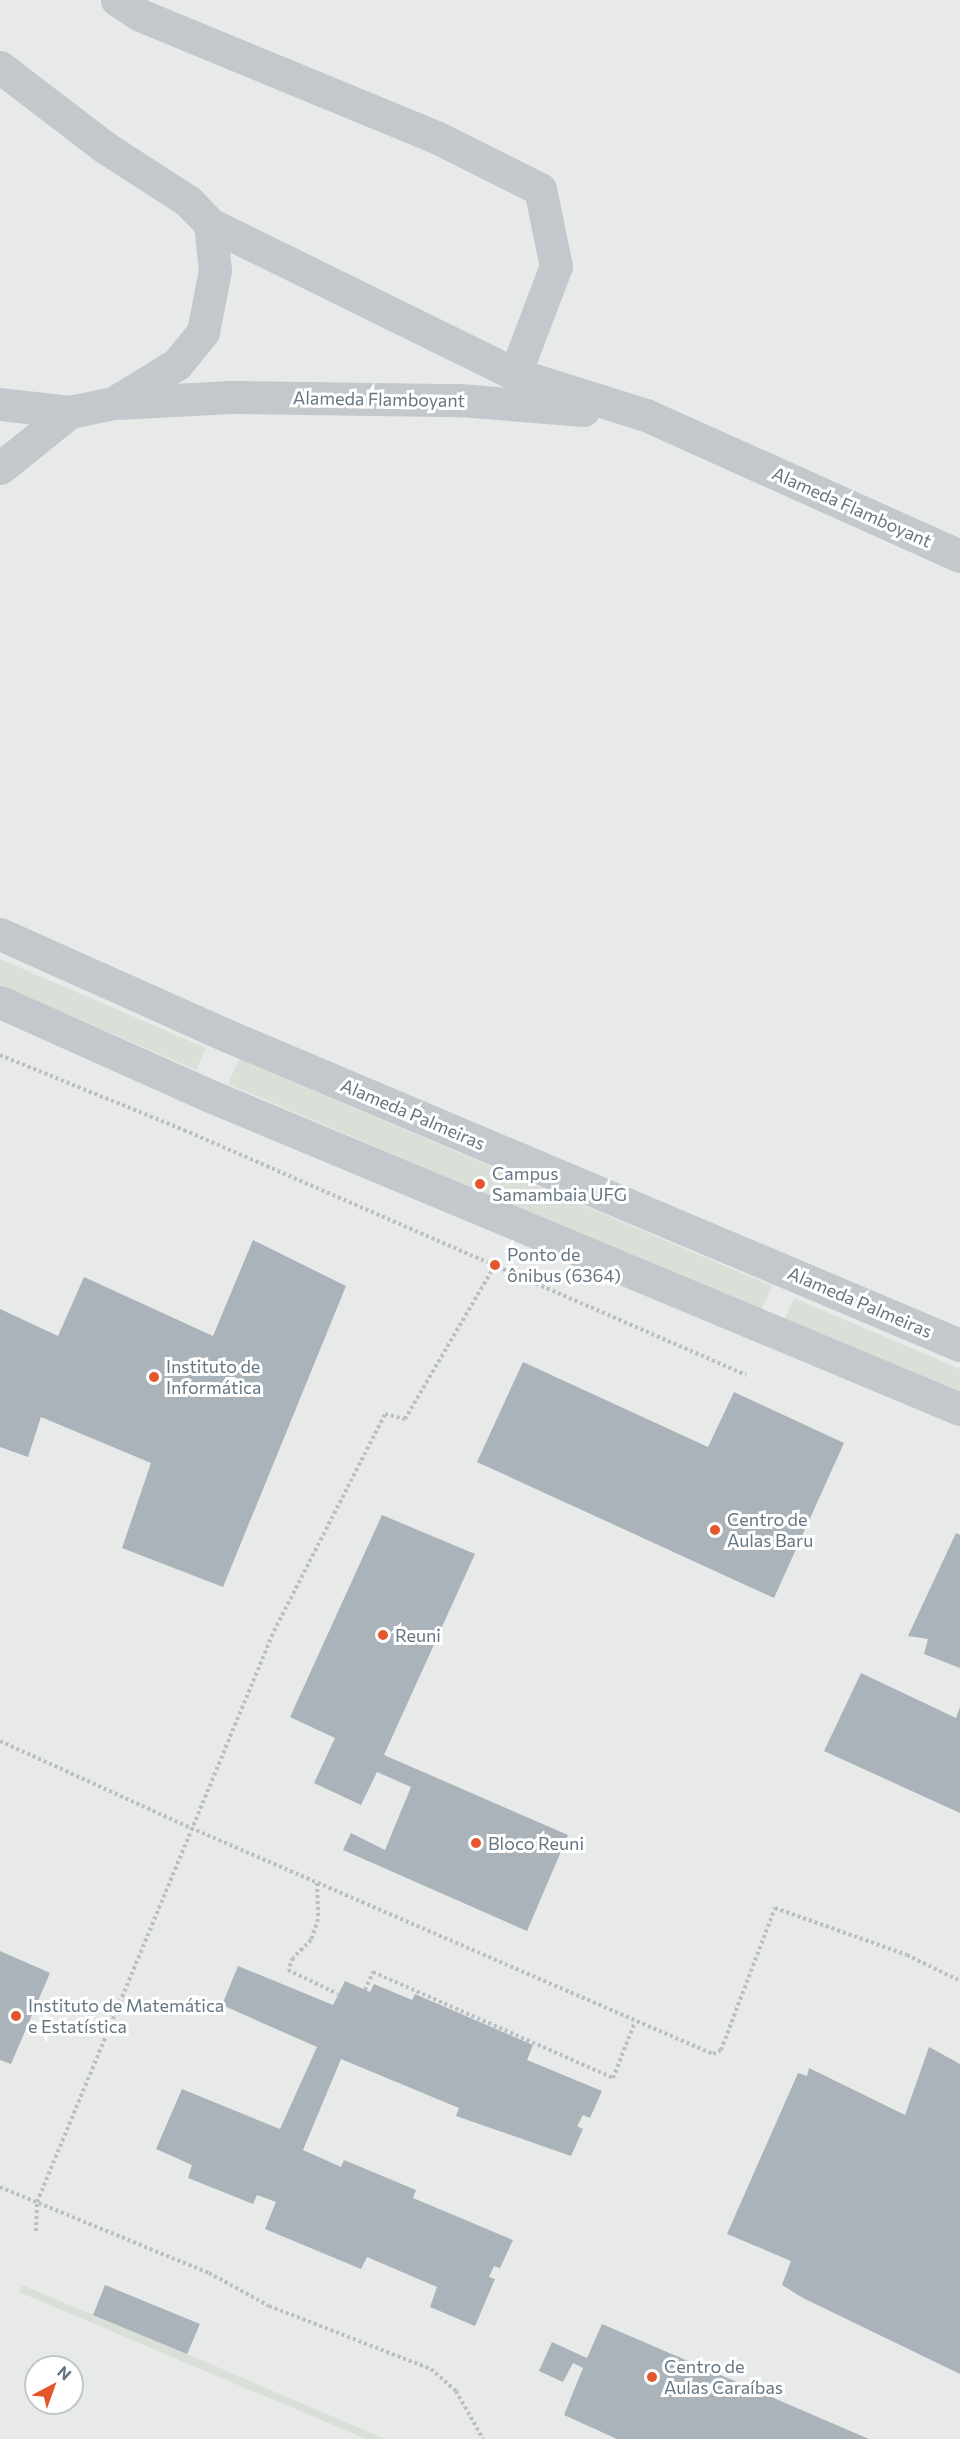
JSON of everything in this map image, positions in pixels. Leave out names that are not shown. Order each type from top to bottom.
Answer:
[{"type":"street","points":[[117,0],[140,15],[436,137],[540,189],[556,266],[515,374]]},
{"type":"street","name":"Alameda Flamboyant","points":[[0,67],[106,148],[188,201],[210,224],[515,374],[646,414],[960,556]]},
{"type":"street","name":"Alameda Flamboyant","points":[[112,403],[177,364],[203,332],[215,270],[210,224]]},
{"type":"street","name":"Alameda Flamboyant","points":[[0,404],[70,412],[112,403],[231,397],[460,400],[646,414]]},
{"type":"street","points":[[0,468],[70,412]]},
{"type":"street","name":"Alameda Palmeiras","points":[[0,934],[228,1036],[960,1345]]},
{"type":"street","points":[[0,1002],[214,1098],[960,1409]]},
{"type":"path","points":[[0,1055],[495,1265],[746,1375]]},
{"type":"path","points":[[36,2231],[37,2202],[274,1631],[385,1414],[405,1419],[495,1265]]},
{"type":"path","points":[[0,1741],[191,1828],[700,2051],[713,2054],[721,2050],[776,1908],[907,1955],[960,1981]]},
{"type":"path","points":[[317,1883],[318,1919],[311,1940],[293,1958],[288,1970],[338,1994]]},
{"type":"path","points":[[364,1990],[373,1972],[613,2078],[635,2022]]},
{"type":"path","points":[[0,2187],[209,2273],[269,2306],[432,2368],[456,2391],[483,2439]]},
{"type":"shaded area","name":"Campus Samambaia UFG","points":[[0,0],[960,0],[960,2439],[0,2439]]},
{"type":"shaded area","points":[[0,959],[206,1048],[196,1070],[0,985]]},
{"type":"shaded area","points":[[239,1059],[772,1286],[761,1311],[228,1084]]},
{"type":"shaded area","points":[[794,1298],[960,1369],[960,1396],[784,1321]]},
{"type":"shaded area","points":[[22,2285],[385,2439],[366,2439],[19,2292]]},
{"type":"building","name":"Instituto de Informática","points":[[253,1240],[346,1286],[223,1587],[122,1548],[151,1463],[41,1417],[28,1457],[0,1447],[0,1309],[58,1336],[84,1277],[213,1336]]},
{"type":"building","name":"Centro de Aulas Baru","points":[[523,1362],[708,1447],[734,1392],[844,1443],[774,1598],[477,1462]]},
{"type":"building","points":[[382,1515],[475,1554],[384,1755],[568,1835],[527,1931],[343,1850],[351,1833],[385,1850],[411,1787],[377,1772],[361,1805],[314,1783],[335,1738],[290,1717]]},
{"type":"building","points":[[956,1533],[960,1535],[960,1668],[924,1654],[928,1639],[908,1636]]},
{"type":"building","points":[[861,1673],[956,1718],[960,1707],[960,1813],[824,1751]]},
{"type":"building","name":"Instituto de Matemática e Estatística","points":[[0,1951],[50,1973],[11,2064],[0,2060]]},
{"type":"building","points":[[238,1966],[333,2005],[345,1981],[370,1992],[374,1984],[412,2000],[415,1994],[533,2045],[527,2060],[602,2091],[590,2118],[583,2115],[577,2126],[583,2129],[571,2156],[456,2116],[459,2108],[341,2059],[303,2150],[341,2167],[344,2160],[416,2190],[413,2198],[513,2240],[500,2268],[494,2266],[489,2277],[495,2279],[475,2326],[430,2307],[437,2287],[367,2257],[361,2269],[265,2229],[276,2202],[257,2195],[253,2204],[188,2178],[192,2165],[156,2149],[182,2089],[280,2129],[317,2047],[222,2005]]},
{"type":"building","points":[[929,2047],[960,2064],[960,2374],[803,2298],[782,2285],[791,2261],[727,2234],[798,2073],[807,2076],[809,2068],[905,2115]]},
{"type":"building","points":[[105,2285],[200,2324],[187,2354],[93,2315]]},
{"type":"building","name":"Centro de Aulas Caraíbas","points":[[602,2324],[869,2439],[617,2439],[564,2415],[583,2368],[573,2363],[563,2382],[539,2371],[552,2342],[587,2358]]},
{"type":"place","name":"Campus Samambaia UFG","points":[[480,1184]]},
{"type":"place","name":"Ponto de ônibus (6364)","points":[[495,1265]]},
{"type":"place","name":"Instituto de Informática","points":[[154,1377]]},
{"type":"place","name":"Centro de Aulas Baru","points":[[715,1530]]},
{"type":"place","name":"Reuni","points":[[383,1635]]},
{"type":"place","name":"Bloco Reuni","points":[[476,1843]]},
{"type":"place","name":"Instituto de Matemática e Estatística","points":[[16,2016]]},
{"type":"place","name":"Centro de Aulas Caraíbas","points":[[652,2377]]}]
